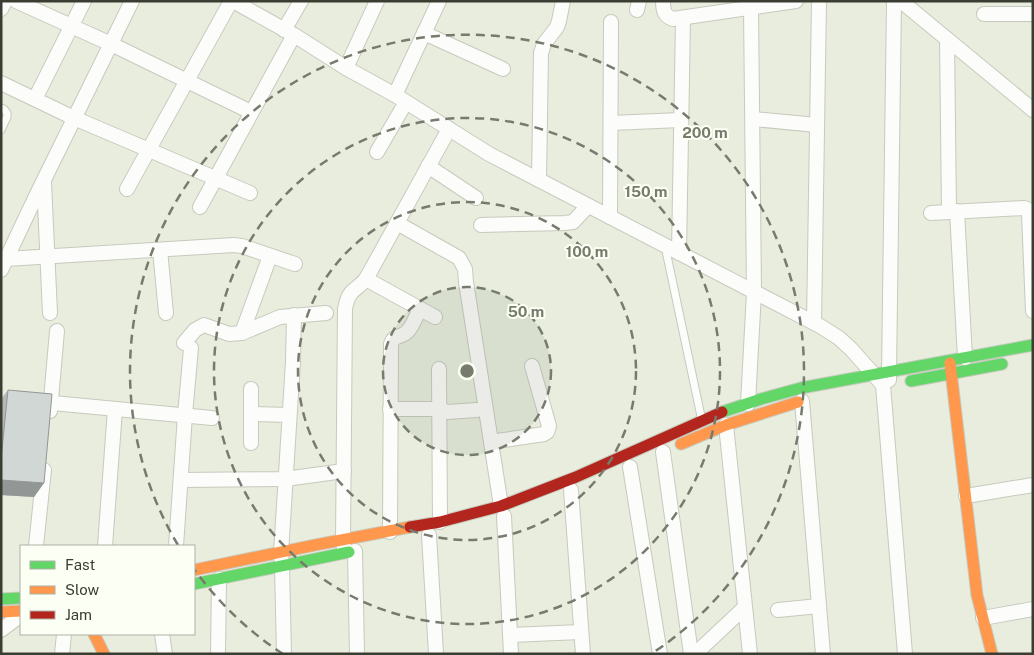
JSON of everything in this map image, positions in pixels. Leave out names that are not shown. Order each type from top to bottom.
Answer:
[{"type":"main road","points":[[882,380],[950,361],[1033,346]]},
{"type":"main road","points":[[950,361],[977,595],[992,654]]},
{"type":"main road","points":[[468,526],[727,410],[801,388],[951,374],[1015,362]]},
{"type":"main road","points":[[657,455],[726,425],[806,400]]},
{"type":"main road","points":[[195,570],[352,548],[433,532],[571,490],[597,480]]},
{"type":"main road","points":[[195,584],[219,579],[282,559]]},
{"type":"main road","points":[[1,599],[20,598]]},
{"type":"main road","points":[[1,612],[20,611]]},
{"type":"main road","points":[[94,635],[104,654]]},
{"type":"street","points":[[1,9],[5,1]]},
{"type":"street","points":[[16,1],[111,44],[252,112]]},
{"type":"street","points":[[35,99],[84,1]]},
{"type":"street","points":[[4,264],[132,1]]},
{"type":"street","points":[[200,207],[252,112],[289,32],[301,1]]},
{"type":"street","points":[[376,152],[401,99],[424,33],[439,1]]},
{"type":"street","points":[[539,180],[541,53],[544,44],[557,27],[562,1]]},
{"type":"street","points":[[663,1],[663,11],[668,18],[673,19],[683,18],[709,8],[751,8],[796,1]]},
{"type":"street","points":[[814,323],[819,1]]},
{"type":"street","points":[[894,1],[882,380],[905,654]]},
{"type":"street","points":[[127,189],[187,81],[239,3],[401,99],[489,154],[814,323],[839,338],[882,380]]},
{"type":"street","points":[[346,68],[373,3]]},
{"type":"street","points":[[907,4],[1033,110]]},
{"type":"street","points":[[748,404],[754,292],[751,8]]},
{"type":"street","points":[[984,14],[1033,14]]},
{"type":"street","points":[[679,253],[683,18]]},
{"type":"street","points":[[610,217],[612,22]]},
{"type":"street","points":[[424,33],[503,69]]},
{"type":"street","points":[[947,39],[953,212],[965,358]]},
{"type":"street","points":[[1,83],[74,118],[250,193]]},
{"type":"street","points":[[753,119],[817,125]]},
{"type":"street","points":[[611,122],[681,120]]},
{"type":"street","points":[[357,654],[352,548],[344,470],[345,309],[350,292],[366,278],[449,129]]},
{"type":"street","points":[[428,166],[476,198]]},
{"type":"street","points":[[44,180],[50,313]]},
{"type":"street","points":[[481,225],[572,222],[588,206]]},
{"type":"street","points":[[931,213],[1028,209],[1030,213],[1033,311]]},
{"type":"street","points":[[397,223],[459,258],[464,269],[502,511],[511,654]]},
{"type":"street","points":[[4,264],[47,257],[234,245],[295,264]]},
{"type":"street","points":[[160,250],[166,313]]},
{"type":"street","points":[[242,334],[270,256]]},
{"type":"street","points":[[366,278],[435,317]]},
{"type":"street","points":[[392,539],[391,344],[392,340],[407,333],[420,309]]},
{"type":"street","points":[[176,545],[188,345],[195,330],[204,325],[229,334],[242,334],[280,317],[326,313]]},
{"type":"street","points":[[284,654],[282,559],[294,315]]},
{"type":"street","points":[[49,422],[57,331]]},
{"type":"street","points":[[491,442],[548,432],[549,426],[532,366]]},
{"type":"street","points":[[436,654],[433,532],[440,409],[440,369]]},
{"type":"street","points":[[250,388],[251,443]]},
{"type":"street","points":[[806,400],[823,654]]},
{"type":"street","points":[[31,401],[212,418]]},
{"type":"street","points":[[105,545],[115,409]]},
{"type":"street","points":[[390,409],[440,409],[447,412],[477,410]]},
{"type":"street","points":[[251,414],[289,415]]},
{"type":"street","points":[[726,425],[750,654]]},
{"type":"street","points":[[657,455],[691,654]]},
{"type":"street","points":[[36,545],[45,460]]},
{"type":"street","points":[[629,467],[660,654]]},
{"type":"street","points":[[181,480],[285,479],[344,470]]},
{"type":"street","points":[[966,496],[1033,485]]},
{"type":"street","points":[[571,490],[582,654]]},
{"type":"street","points":[[218,654],[219,579]]},
{"type":"street","points":[[778,610],[819,606]]},
{"type":"street","points":[[695,654],[744,608]]},
{"type":"street","points":[[983,618],[1033,609]]},
{"type":"street","points":[[1,630],[20,616]]},
{"type":"street","points":[[510,635],[581,632]]},
{"type":"street","points":[[62,654],[64,635]]},
{"type":"street","points":[[162,635],[165,654]]},
{"type":"lane","points":[[1,108],[7,113],[1,130]]},
{"type":"lane","points":[[665,245],[702,421]]},
{"type":"building","points":[[8,390],[52,394],[44,483],[1,480],[1,459]]},
{"type":"traffic: fast","points":[[722,412],[801,388],[1033,345]]},
{"type":"traffic: fast","points":[[911,381],[1002,364]]},
{"type":"traffic: fast","points":[[195,584],[349,552]]},
{"type":"traffic: fast","points":[[1,599],[20,598]]},
{"type":"traffic: slow","points":[[950,363],[977,595],[992,654]]},
{"type":"traffic: slow","points":[[681,444],[726,425],[798,402]]},
{"type":"traffic: slow","points":[[195,570],[410,527]]},
{"type":"traffic: slow","points":[[1,612],[20,611]]},
{"type":"traffic: slow","points":[[94,635],[104,654]]},
{"type":"traffic: jam","points":[[410,527],[440,522],[501,506],[576,477],[722,412]]}]
